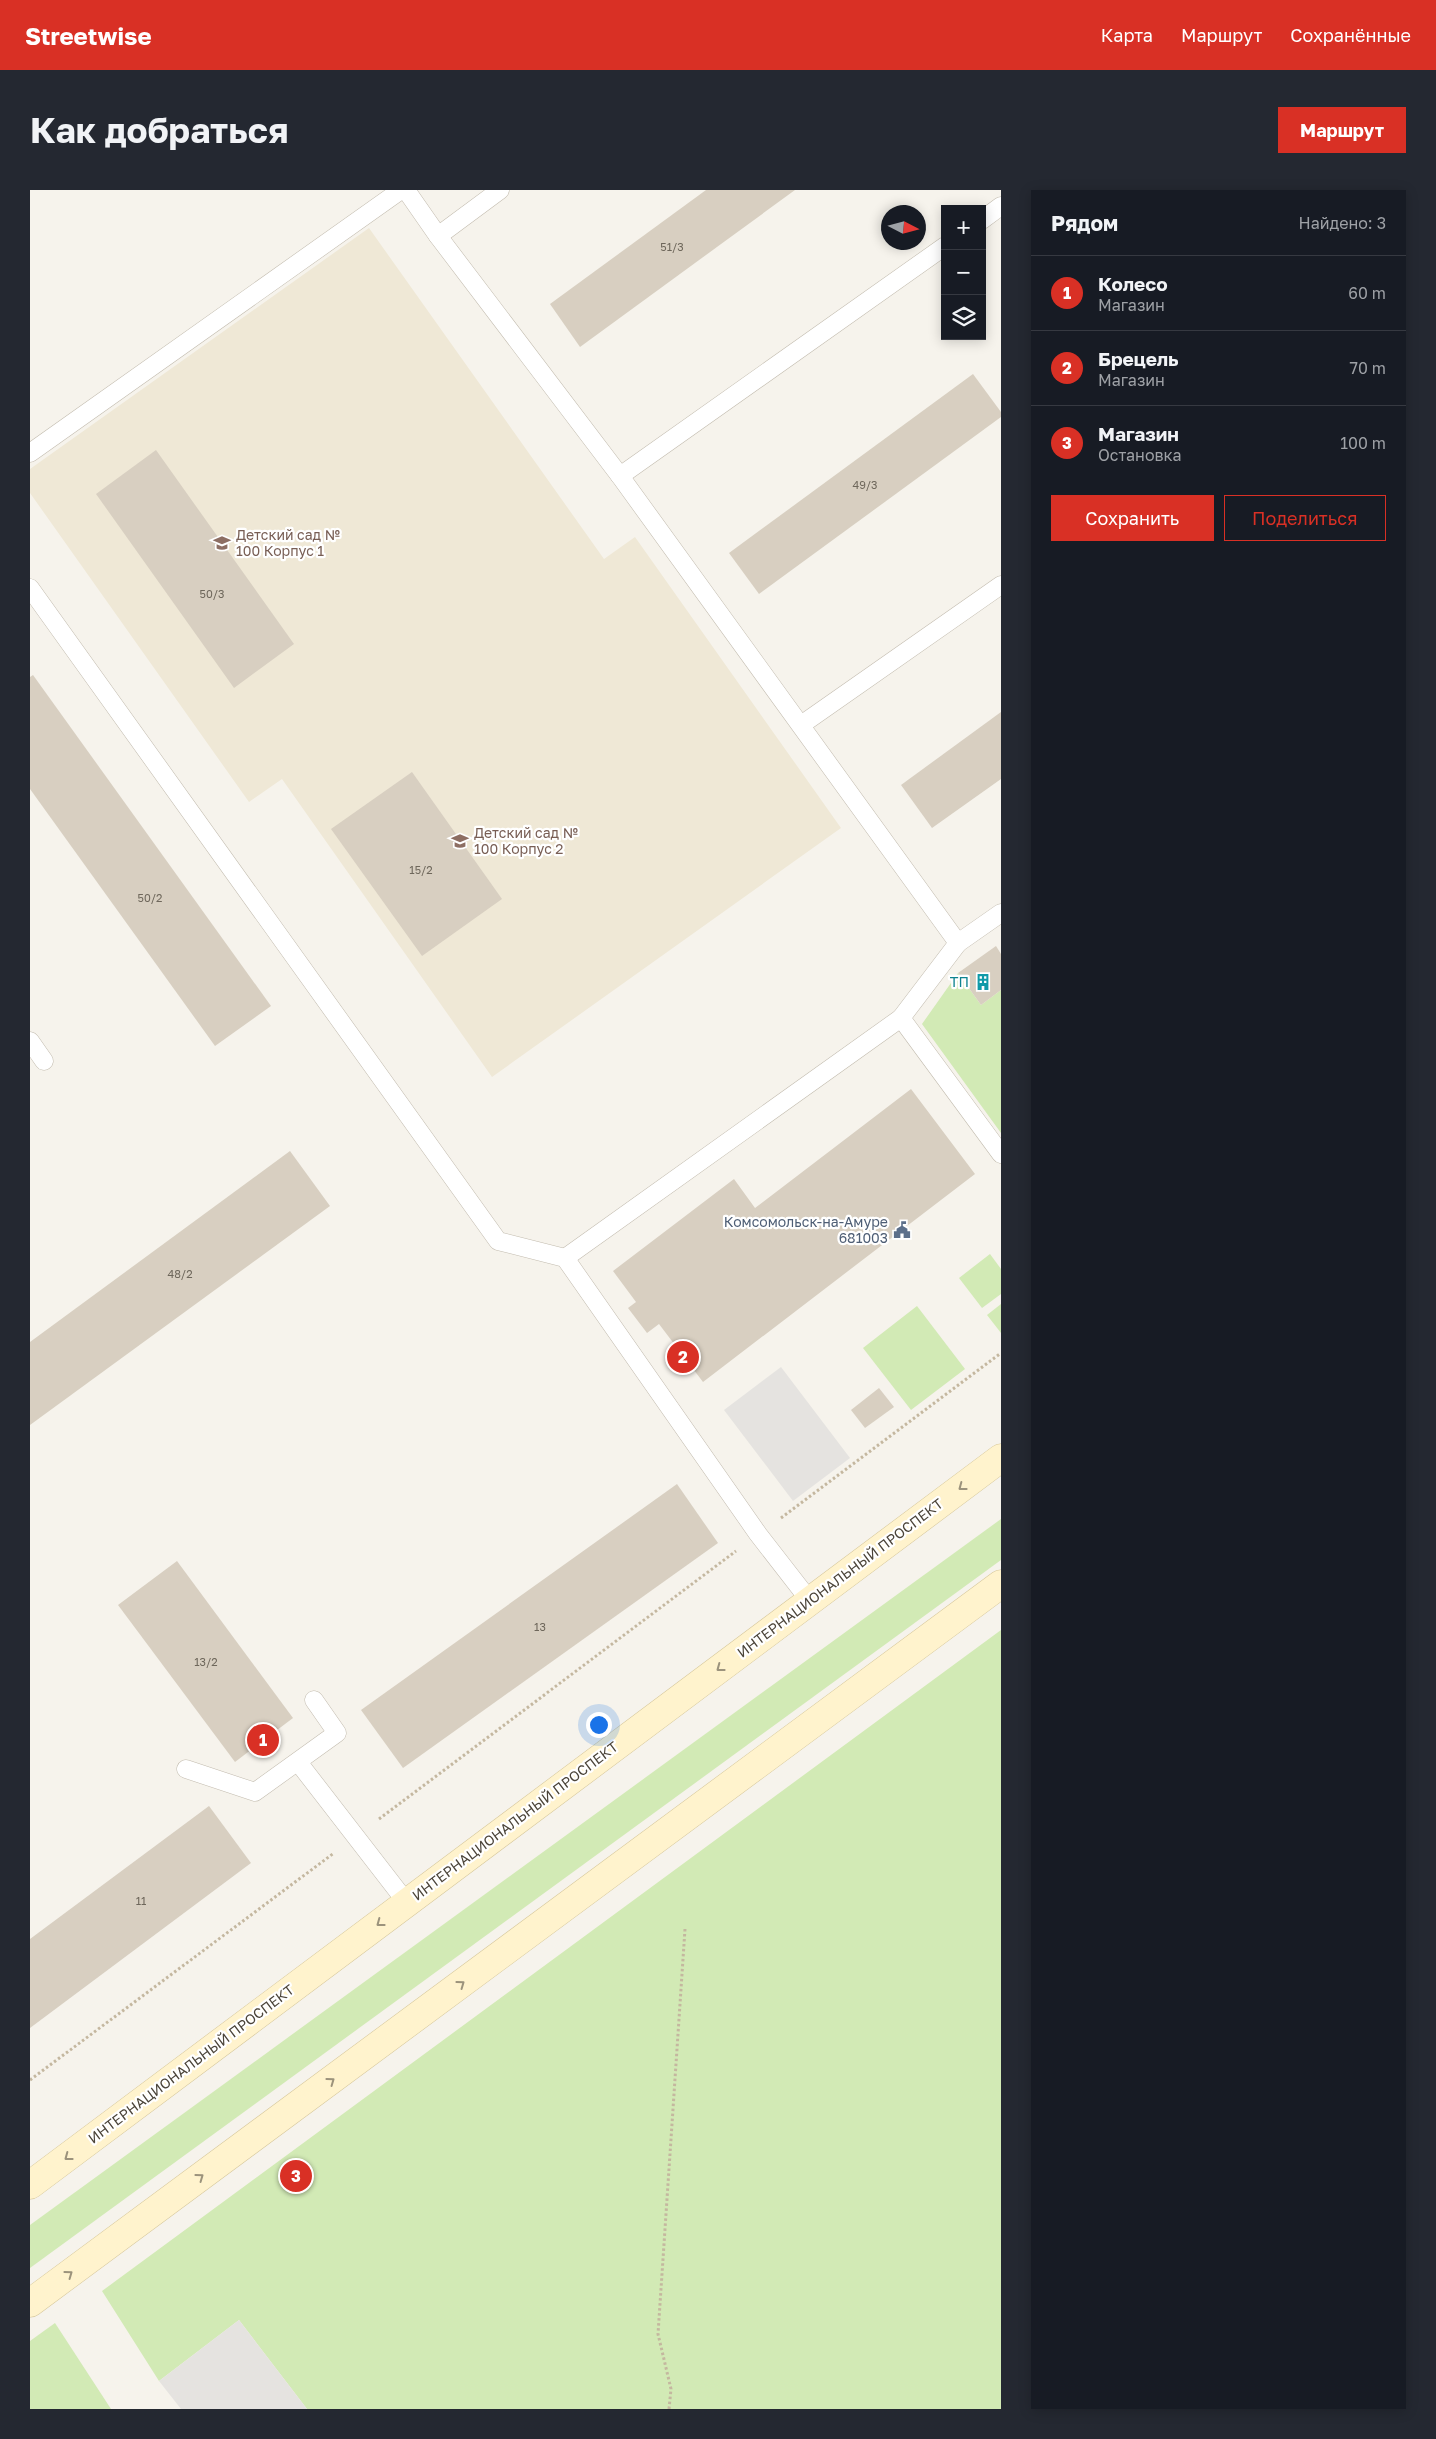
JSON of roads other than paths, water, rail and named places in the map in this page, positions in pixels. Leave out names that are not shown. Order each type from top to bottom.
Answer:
[{"type":"main road","name":"ИНТЕРНАЦИОНАЛЬНЫЙ ПРОСПЕКТ","points":[[30,2185],[1001,1458]]},
{"type":"main road","points":[[30,2303],[1001,1584]]},
{"type":"lane","points":[[30,453],[401,190]]},
{"type":"lane","points":[[406,190],[438,236],[620,476],[958,943]]},
{"type":"lane","points":[[438,236],[500,190]]},
{"type":"lane","points":[[986,217],[1001,206]]},
{"type":"lane","points":[[620,476],[941,249]]},
{"type":"lane","points":[[801,725],[1001,586]]},
{"type":"lane","points":[[30,588],[498,1241],[565,1258],[758,1534],[810,1601]]},
{"type":"lane","points":[[565,1258],[901,1018],[958,943],[1001,913]]},
{"type":"lane","points":[[901,1018],[1001,1154]]},
{"type":"lane","points":[[30,1041],[44,1061]]},
{"type":"lane","points":[[186,1770],[255,1792],[337,1733],[314,1700]]},
{"type":"lane","points":[[298,1762],[407,1903]]},
{"type":"place","name":"Детский сад № 100 Корпус 1","points":[[222,543]]},
{"type":"place","name":"Детский сад № 100 Корпус 2","points":[[460,841]]},
{"type":"place","name":"ТП","points":[[983,982]]},
{"type":"place","name":"Комсомольск-на-Амуре 681003","points":[[902,1230]]},
{"type":"place","name":"Брецель","points":[[683,1357]]},
{"type":"place","name":"Колесо","points":[[263,1740]]},
{"type":"place","name":"Магазин","points":[[296,2176]]}]
